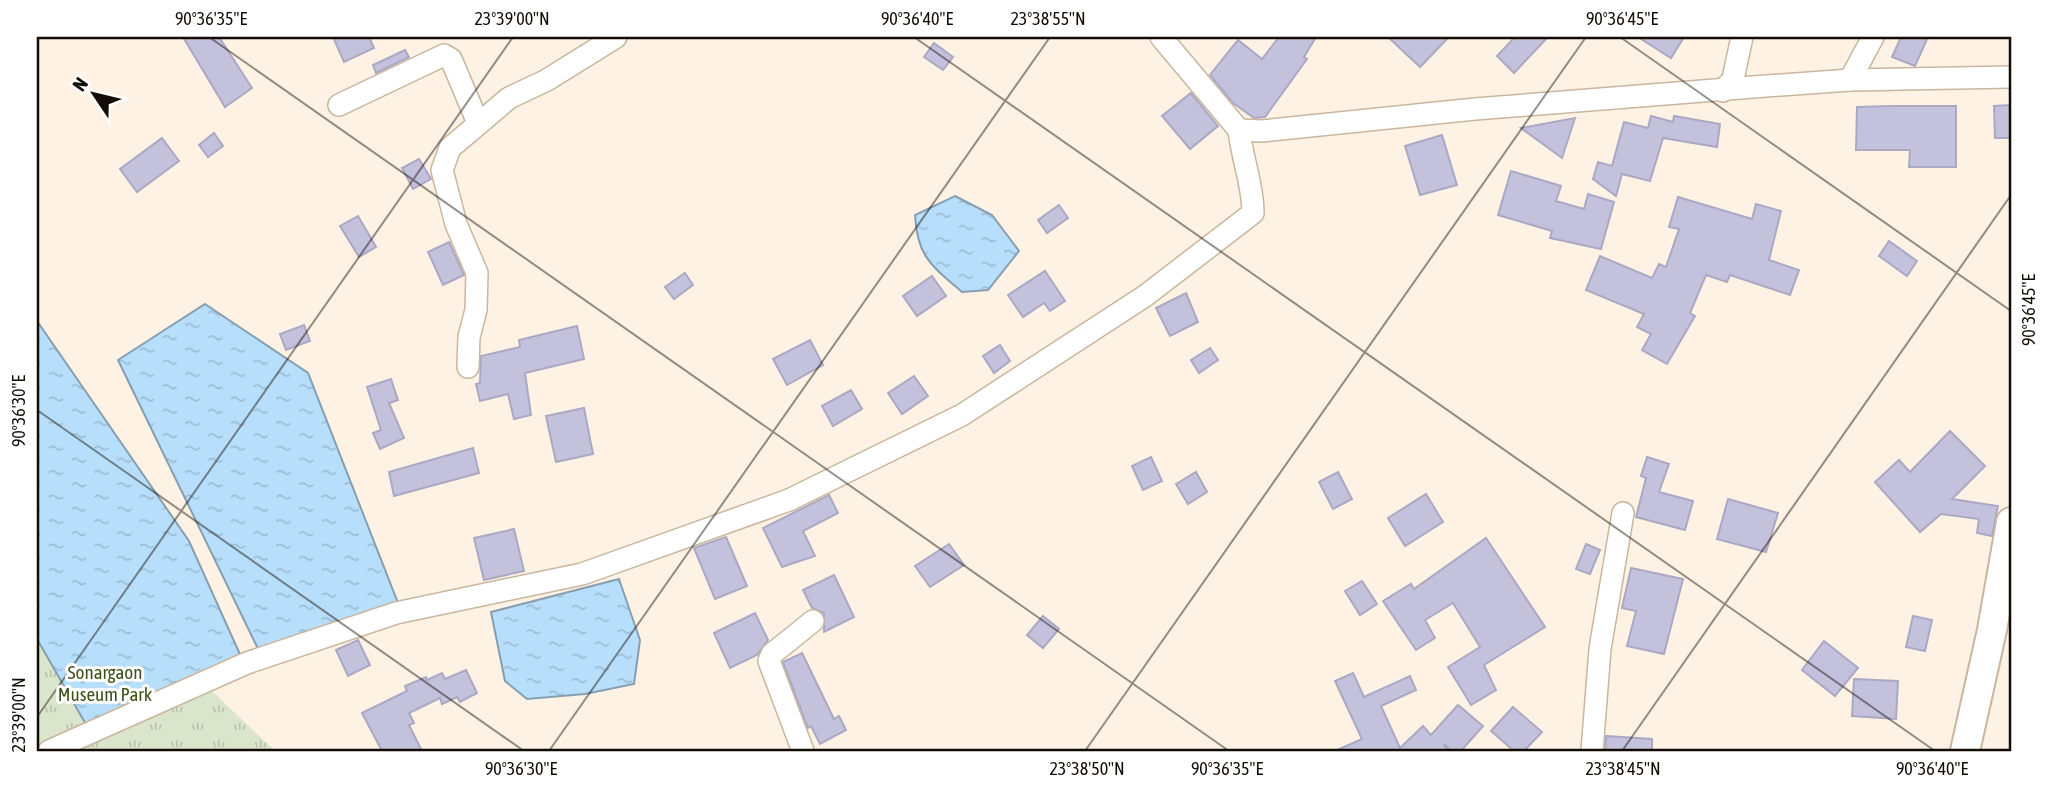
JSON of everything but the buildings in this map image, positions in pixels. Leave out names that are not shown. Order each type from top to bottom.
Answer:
[{"type":"main road","points":[[1965,751],[1992,629],[2011,522]]},
{"type":"street","points":[[468,367],[469,337],[476,310],[477,273],[456,224],[442,170],[450,148],[509,98],[547,80],[617,37]]},
{"type":"street","points":[[49,751],[247,663],[396,613],[582,574],[789,499],[962,415],[1145,296],[1252,213],[1253,190],[1243,163],[1239,130],[1161,37]]},
{"type":"street","points":[[1723,91],[1733,79],[1742,37]]},
{"type":"street","points":[[1850,80],[1873,37]]},
{"type":"street","points":[[339,105],[444,55],[451,59],[478,123]]},
{"type":"street","points":[[1239,130],[1262,131],[1475,109],[1850,80],[2011,77]]},
{"type":"street","points":[[1592,751],[1600,649],[1623,513]]},
{"type":"street","points":[[803,751],[769,661],[772,654],[813,621]]},
{"type":"green space","name":"Sonargaon Museum Park","points":[[37,524],[275,751],[37,751]]},
{"type":"water","points":[[955,196],[992,215],[1019,251],[988,290],[962,292],[928,260],[919,241],[915,215]]},
{"type":"water","points":[[205,304],[308,373],[398,603],[261,655],[118,360]]},
{"type":"water","points":[[37,321],[189,541],[243,661],[88,728],[37,639]]},
{"type":"water","points":[[619,579],[640,640],[634,684],[585,694],[527,699],[505,681],[491,612]]}]
